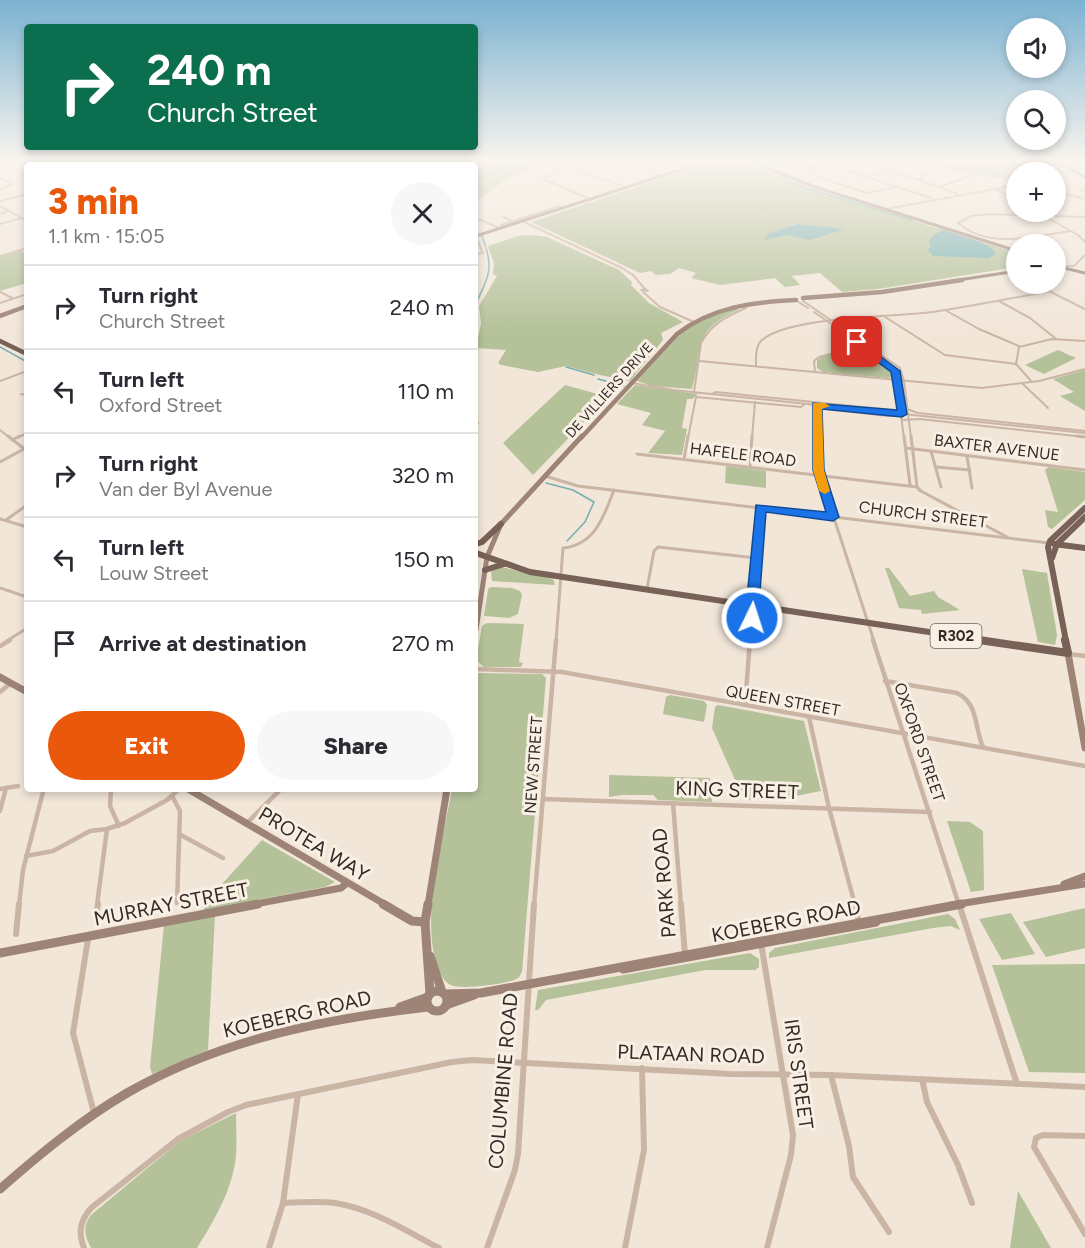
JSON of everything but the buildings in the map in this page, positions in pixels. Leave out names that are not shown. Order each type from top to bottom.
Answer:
[{"type":"main road","points":[[0,341],[24,353]]},
{"type":"main road","points":[[1068,654],[1049,543],[1085,508]]},
{"type":"main road","points":[[1051,561],[1057,544],[1085,517]]},
{"type":"main road","points":[[478,543],[501,524]]},
{"type":"main road","points":[[1067,534],[1071,542],[1085,547]]},
{"type":"main road","name":"CHURCH STREET","points":[[1049,543],[1085,547]]},
{"type":"main road","name":"R302","points":[[478,552],[548,574]]},
{"type":"main road","name":"R302","points":[[487,555],[530,573],[1068,654]]},
{"type":"main road","points":[[484,570],[506,564]]},
{"type":"street","points":[[0,224],[21,218]]},
{"type":"street","points":[[506,218],[513,222]]},
{"type":"street","points":[[478,235],[526,218]]},
{"type":"street","points":[[478,219],[500,227],[530,218]]},
{"type":"street","points":[[912,218],[1006,248]]},
{"type":"street","points":[[968,218],[958,224],[976,235],[1011,240],[1071,231]]},
{"type":"street","points":[[522,221],[625,269],[660,307],[694,322]]},
{"type":"street","points":[[1056,222],[1085,242]]},
{"type":"street","points":[[478,240],[483,250],[483,254],[478,254]]},
{"type":"street","points":[[0,256],[23,249]]},
{"type":"street","points":[[1075,268],[1085,255]]},
{"type":"street","points":[[1066,266],[1085,272]]},
{"type":"street","points":[[1066,267],[1085,272]]},
{"type":"street","points":[[803,300],[882,292],[1006,273]]},
{"type":"street","points":[[0,292],[12,298]]},
{"type":"street","points":[[756,366],[760,342],[771,334],[826,321],[885,317],[1033,294]]},
{"type":"street","points":[[1057,294],[1085,309]]},
{"type":"street","points":[[0,303],[24,295]]},
{"type":"street","points":[[796,300],[899,367],[904,381],[917,487],[921,491]]},
{"type":"street","points":[[803,300],[891,366],[898,381],[910,485],[1008,538]]},
{"type":"street","name":"DE VILLIERS DRIVE","points":[[478,615],[487,555],[501,524],[677,334],[694,322],[735,307],[803,300]]},
{"type":"street","points":[[998,300],[1030,318],[1056,339]]},
{"type":"street","points":[[0,316],[24,307]]},
{"type":"street","points":[[694,392],[701,343],[707,332],[718,321],[746,308]]},
{"type":"street","points":[[945,309],[979,329],[1020,346],[1056,339],[1085,341]]},
{"type":"street","points":[[885,317],[945,355],[1016,364],[1033,382]]},
{"type":"street","points":[[815,372],[814,361],[824,354],[864,345]]},
{"type":"street","points":[[1016,364],[1020,346]]},
{"type":"street","points":[[699,361],[982,388],[1023,384],[1085,369]]},
{"type":"street","points":[[0,381],[24,372]]},
{"type":"street","points":[[632,383],[817,407],[1085,434]]},
{"type":"street","points":[[1023,384],[1048,408]]},
{"type":"street","points":[[712,394],[716,392],[892,410],[908,409],[918,413],[1085,434]]},
{"type":"street","points":[[684,459],[696,397],[801,407],[805,404]]},
{"type":"street","points":[[750,467],[755,402]]},
{"type":"street","name":"OXFORD STREET","points":[[817,407],[819,475],[1017,1084]]},
{"type":"street","points":[[887,414],[893,417]]},
{"type":"street","points":[[902,420],[919,419],[1085,434]]},
{"type":"street","points":[[0,430],[24,449]]},
{"type":"street","points":[[12,440],[24,434]]},
{"type":"street","name":"BAXTER AVENUE","points":[[906,448],[1085,470]]},
{"type":"street","points":[[0,462],[24,451]]},
{"type":"street","points":[[931,451],[936,467],[936,478],[941,487]]},
{"type":"street","name":"HAFELE ROAD","points":[[637,454],[917,487]]},
{"type":"street","points":[[967,456],[972,488]]},
{"type":"street","points":[[936,467],[970,470]]},
{"type":"street","name":"CHURCH STREET","points":[[544,476],[573,485],[1049,543]]},
{"type":"street","name":"NEW STREET","points":[[528,984],[563,548],[572,548],[595,535],[614,490]]},
{"type":"street","points":[[5,520],[24,507]]},
{"type":"street","points":[[745,705],[760,508]]},
{"type":"street","points":[[0,519],[24,526]]},
{"type":"street","points":[[647,589],[654,551],[658,547],[756,558]]},
{"type":"street","points":[[0,588],[24,596]]},
{"type":"street","points":[[0,646],[24,630]]},
{"type":"street","points":[[1085,656],[1068,654],[1085,748]]},
{"type":"street","name":"QUEEN STREET","points":[[478,669],[553,671],[1085,766]]},
{"type":"street","points":[[0,677],[24,690]]},
{"type":"street","points":[[885,681],[957,693],[966,697],[974,705],[983,748]]},
{"type":"street","points":[[0,692],[12,683]]},
{"type":"street","points":[[809,716],[829,808],[859,923]]},
{"type":"street","points":[[0,811],[3,789],[18,786]]},
{"type":"street","points":[[16,934],[26,856],[43,792]]},
{"type":"street","points":[[111,792],[110,806],[119,826]]},
{"type":"street","points":[[26,856],[53,850],[90,831],[119,826],[176,792]]},
{"type":"street","name":"PROTEA WAY","points":[[194,792],[412,921],[425,922]]},
{"type":"street","points":[[247,824],[278,792]]},
{"type":"street","points":[[425,941],[446,1005],[437,1011],[428,1007],[429,995],[425,941],[425,922],[447,792]]},
{"type":"street","points":[[172,796],[180,811],[177,903]]},
{"type":"street","name":"KING STREET","points":[[543,799],[930,812]]},
{"type":"street","name":"PARK ROAD","points":[[673,804],[685,957]]},
{"type":"street","points":[[96,916],[107,829]]},
{"type":"street","points":[[178,833],[223,858]]},
{"type":"street","name":"KOEBERG ROAD","points":[[1046,890],[1085,876]]},
{"type":"street","name":"MURRAY STREET","points":[[0,953],[341,888],[347,883]]},
{"type":"street","name":"KOEBERG ROAD","points":[[446,1005],[481,993],[596,971],[685,957],[859,923],[1085,884]]},
{"type":"street","points":[[89,936],[73,1033],[94,1114]]},
{"type":"street","name":"IRIS STREET","points":[[761,942],[791,1120],[792,1146],[768,1248]]},
{"type":"street","name":"COLUMBINE ROAD","points":[[488,1248],[516,1162],[525,1062],[528,984]]},
{"type":"street","points":[[429,995],[436,991],[443,993]]},
{"type":"street","name":"KOEBERG ROAD","points":[[443,993],[481,993]]},
{"type":"street","name":"KOEBERG ROAD","points":[[391,1011],[429,995]]},
{"type":"street","name":"KOEBERG ROAD","points":[[0,1188],[47,1148],[94,1114],[147,1082],[213,1053],[300,1028],[391,1011],[428,1007]]},
{"type":"street","name":"PLATAAN ROAD","points":[[84,1248],[80,1239],[80,1228],[88,1212],[180,1136],[203,1123],[236,1108],[457,1061],[525,1062],[730,1074],[831,1075],[1085,1087]]},
{"type":"street","points":[[626,1248],[644,1150],[642,1068]]},
{"type":"street","points":[[831,1075],[849,1146],[853,1177],[889,1232]]},
{"type":"street","points":[[922,1079],[927,1102],[958,1166],[972,1203]]},
{"type":"street","points":[[269,1248],[283,1203],[298,1094]]},
{"type":"street","points":[[1085,1136],[1043,1135],[1036,1138],[1034,1147],[1085,1234]]},
{"type":"street","points":[[283,1203],[345,1204],[439,1248]]},
{"type":"green space","points":[[542,218],[907,218],[1006,250],[1006,269],[878,289],[842,292],[820,273],[792,276],[800,285],[785,287],[775,278],[720,285],[691,278],[696,273],[679,268],[670,274],[656,275],[651,271],[640,273],[531,222]]},
{"type":"green space","points":[[518,236],[547,237],[619,270],[649,303],[683,322],[661,333],[663,340],[630,381],[566,366],[538,372],[501,365],[498,363],[506,350],[478,348],[481,323],[479,306],[497,276],[493,274],[494,263],[488,246]]},
{"type":"green space","points":[[20,250],[24,253],[24,284],[0,291],[0,256]]},
{"type":"green space","points":[[737,308],[738,310],[712,326],[706,334],[699,352],[692,389],[652,386],[637,381],[678,335],[702,319]]},
{"type":"green space","points":[[855,348],[878,358],[894,376],[888,378],[823,372],[817,368],[817,360],[825,355]]},
{"type":"green space","points":[[1058,350],[1076,358],[1044,374],[1025,365]]},
{"type":"green space","points":[[1085,370],[1085,411],[1060,396],[1074,392],[1053,379]]},
{"type":"green space","points":[[565,385],[608,397],[533,475],[503,443]]},
{"type":"green space","points":[[635,385],[698,394],[692,399],[687,399],[682,428],[687,429],[682,455],[648,453],[665,431],[642,425],[651,413],[617,404]]},
{"type":"green space","points":[[726,466],[766,471],[766,488],[725,483]]},
{"type":"green space","points":[[1049,467],[1085,472],[1085,500],[1052,529],[1048,527],[1045,510],[1058,512],[1045,470]]},
{"type":"green space","points":[[502,567],[553,579],[555,585],[492,581],[491,571]]},
{"type":"green space","points":[[885,568],[889,568],[910,596],[934,591],[938,597],[960,610],[922,614],[921,610],[899,608]]},
{"type":"green space","points":[[1022,569],[1047,573],[1057,635],[1055,645],[1038,642]]},
{"type":"green space","points":[[491,587],[512,588],[520,591],[522,595],[518,614],[509,618],[484,616],[488,589]]},
{"type":"green space","points":[[487,623],[524,624],[519,662],[523,663],[521,667],[484,667],[478,662],[482,626]]},
{"type":"green space","points":[[478,674],[542,674],[546,678],[522,972],[517,978],[504,983],[459,987],[445,980],[434,955],[431,932],[432,908],[438,858],[451,792],[478,792]]},
{"type":"green space","points":[[670,695],[704,701],[707,705],[704,722],[663,714],[666,697]]},
{"type":"green space","points":[[718,705],[804,721],[821,791],[785,798],[744,800],[712,728],[715,707]]},
{"type":"green space","points":[[609,775],[710,778],[712,802],[658,800],[653,795],[609,797]]},
{"type":"green space","points":[[947,821],[970,822],[983,831],[984,890],[971,892]]},
{"type":"green space","points":[[262,840],[335,882],[325,887],[204,910],[204,904]]},
{"type":"green space","points":[[1085,908],[1085,948],[1046,957],[1023,922]]},
{"type":"green space","points":[[1011,913],[1035,954],[1002,960],[979,919]]},
{"type":"green space","points":[[948,914],[955,919],[960,930],[951,926],[933,928],[769,958],[769,953],[775,948]]},
{"type":"green space","points":[[215,915],[208,1050],[152,1074],[150,1067],[164,925]]},
{"type":"green space","points":[[750,953],[759,959],[759,967],[755,970],[705,970],[546,1000],[538,1010],[535,1010],[538,990]]},
{"type":"green space","points":[[1085,964],[1085,1073],[1029,1072],[992,965]]},
{"type":"green space","points":[[236,1113],[236,1154],[231,1179],[216,1215],[197,1248],[91,1248],[85,1232],[91,1215],[180,1141]]},
{"type":"green space","points":[[1018,1191],[1051,1248],[1010,1248]]},
{"type":"water","points":[[798,224],[845,229],[810,240],[787,235],[764,240],[769,233]]},
{"type":"water","points":[[945,230],[981,242],[996,254],[989,258],[933,256],[928,250],[931,246],[929,241],[935,234]]},
{"type":"waterway","points":[[906,218],[912,220]]},
{"type":"waterway","points":[[478,299],[489,270],[488,255],[482,236]]},
{"type":"waterway","points":[[0,347],[24,360]]},
{"type":"waterway","points":[[566,367],[594,375]]},
{"type":"waterway","points":[[598,379],[624,386]]},
{"type":"waterway","points":[[546,483],[573,490],[594,502],[585,522],[567,541]]},
{"type":"slow traffic","points":[[825,406],[816,405],[818,470],[825,491]]},
{"type":"route","points":[[752,618],[760,508],[833,517],[818,470],[816,405],[902,414],[896,371],[857,342]]}]
